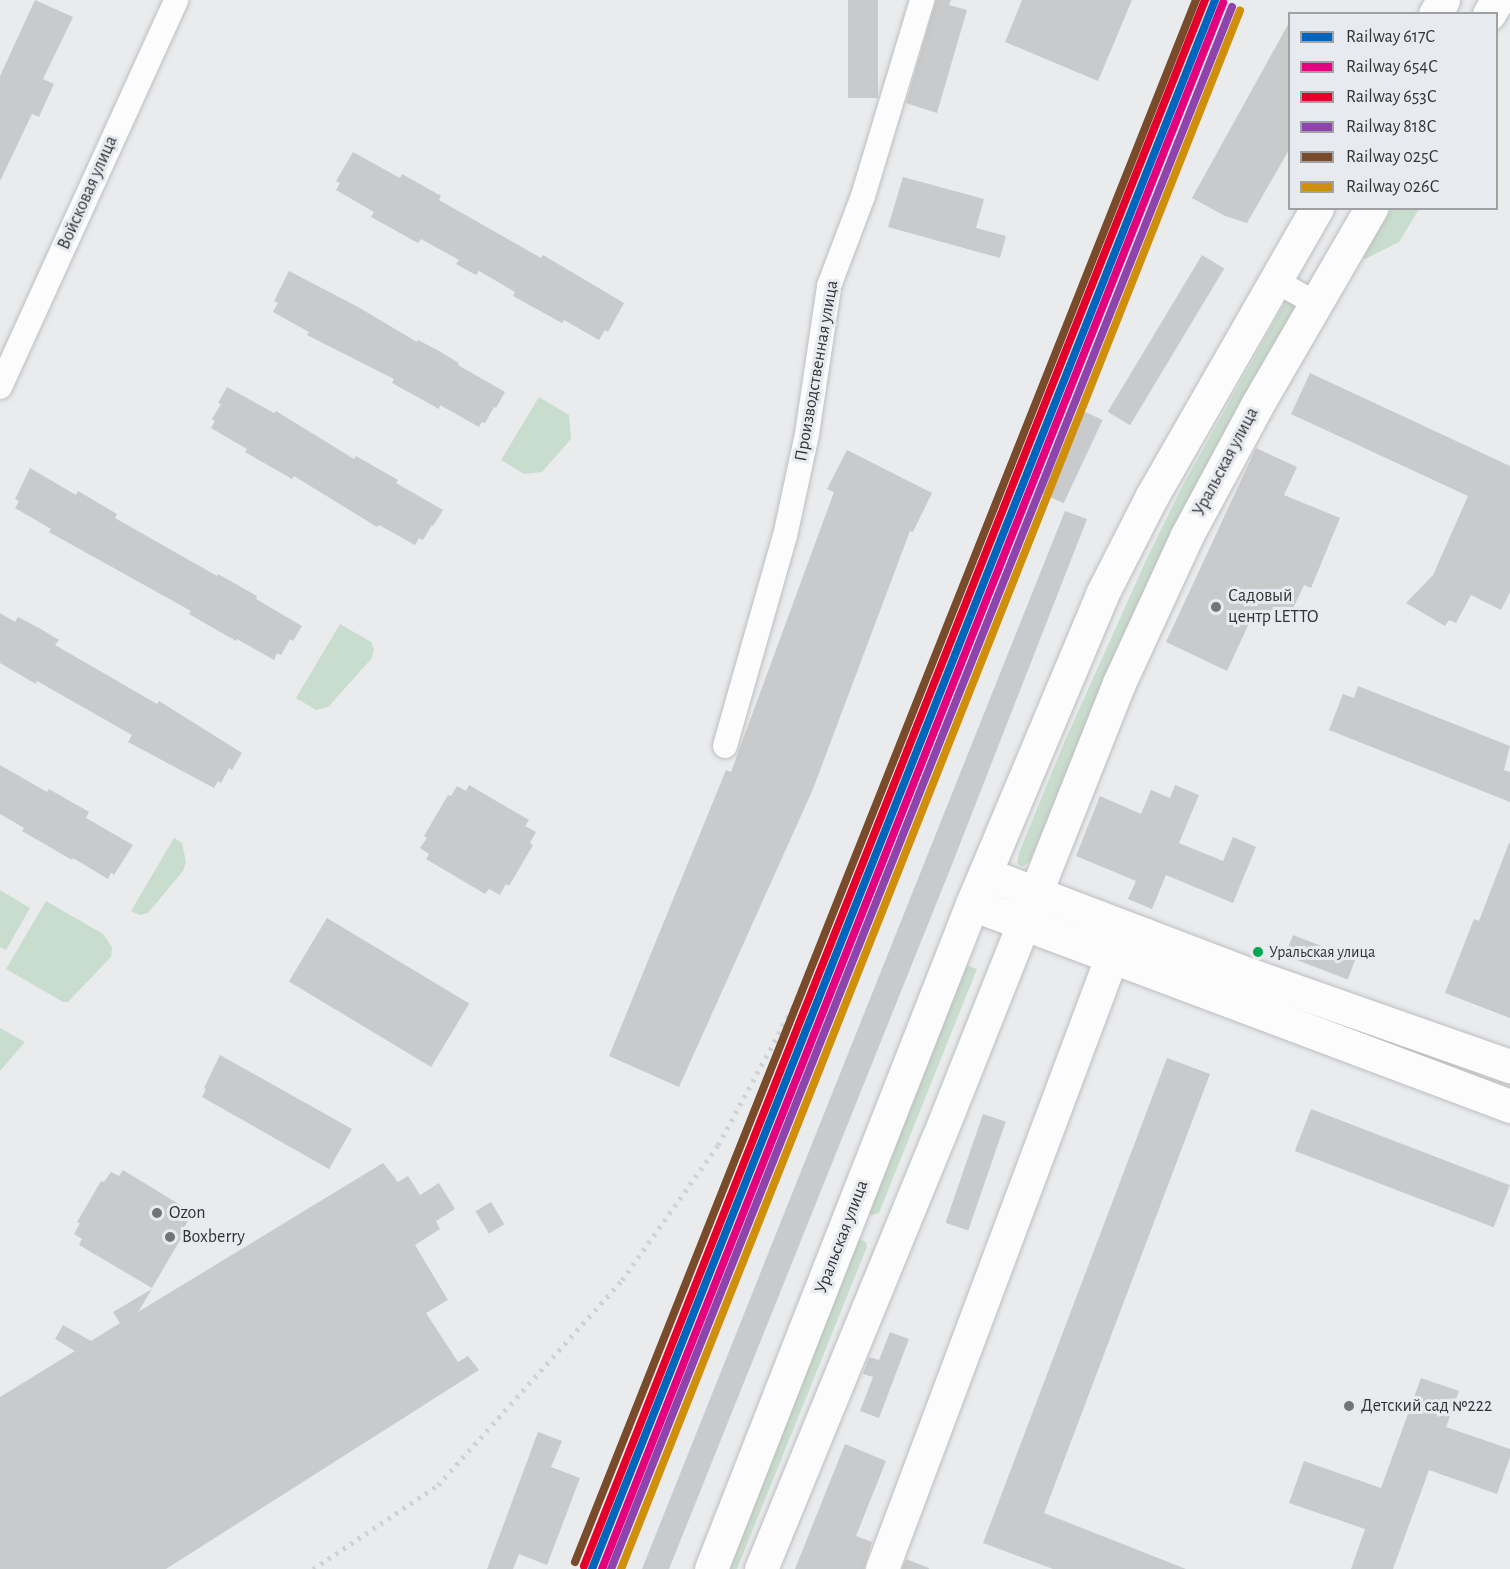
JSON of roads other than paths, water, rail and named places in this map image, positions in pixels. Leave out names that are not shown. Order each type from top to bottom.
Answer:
[{"type":"main road","name":"Уральская улица","points":[[711,1569],[972,904],[1036,746],[1102,594],[1152,496],[1316,210]]},
{"type":"main road","name":"Уральская улица","points":[[761,1569],[1036,894],[1111,703],[1186,537],[1315,303],[1370,210]]},
{"type":"main road","points":[[986,874],[1144,934],[1510,1066]]},
{"type":"main road","points":[[972,904],[1107,961],[1510,1106]]},
{"type":"main road","points":[[882,1569],[1107,961],[1123,938],[1132,934],[1144,934]]},
{"type":"street","name":"Войсковая улица","points":[[0,387],[176,0]]},
{"type":"street","name":"Производственная улица","points":[[725,746],[785,536],[807,434],[829,286],[863,196],[922,0]]},
{"type":"street","points":[[1274,280],[1315,303]]},
{"type":"railway","points":[[313,1569],[438,1485],[622,1280],[718,1145],[793,1007],[885,781],[967,624]]},
{"type":"rail line","name":"025С","points":[[575,1562],[1196,0]]},
{"type":"rail line","name":"653С","points":[[584,1566],[1205,0]]},
{"type":"rail line","name":"617C","points":[[592,1569],[1215,0]]},
{"type":"rail line","name":"654С","points":[[602,1569],[1223,3]]},
{"type":"rail line","name":"818С","points":[[611,1569],[1232,7]]},
{"type":"rail line","name":"026С","points":[[621,1569],[1240,10]]},
{"type":"place","name":"Садовый центр LETTO","points":[[1216,607]]},
{"type":"place","name":"Уральская улица","points":[[1258,952]]},
{"type":"place","name":"Ozon","points":[[157,1213]]},
{"type":"place","name":"Boxberry","points":[[170,1237]]},
{"type":"place","name":"Детский сад №222","points":[[1349,1406]]}]
